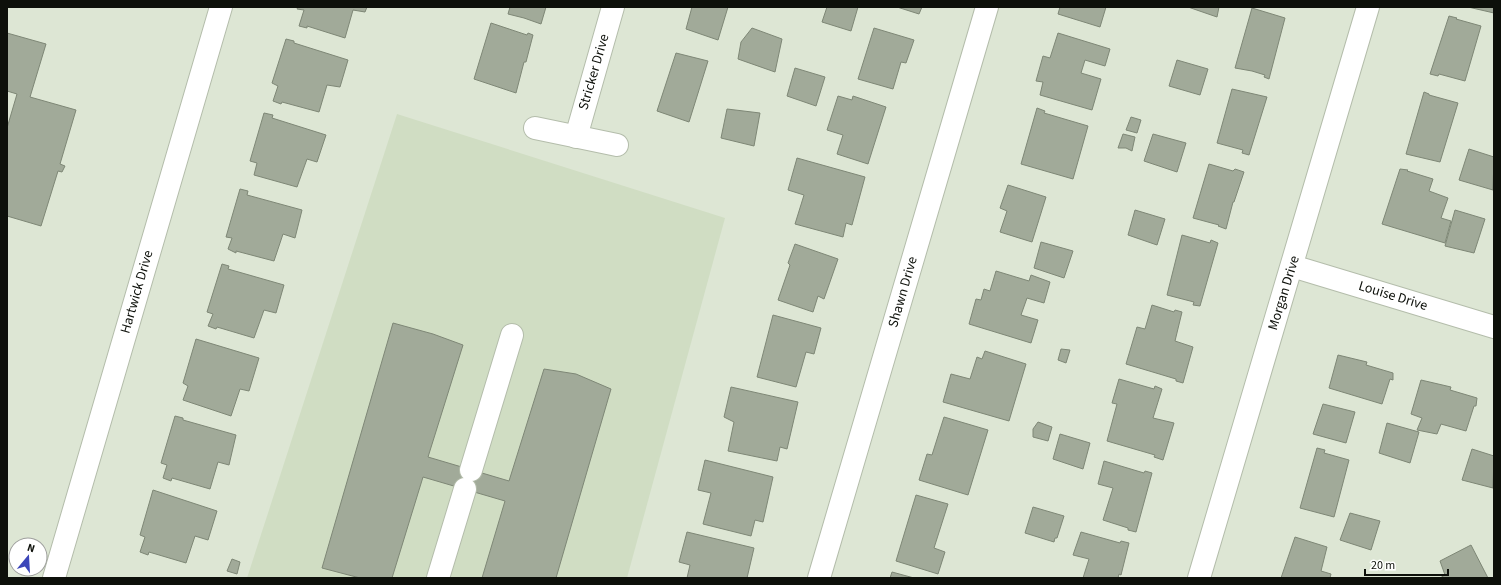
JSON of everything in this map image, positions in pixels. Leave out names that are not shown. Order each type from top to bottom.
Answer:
[{"type":"street","name":"Hartwick Drive","points":[[54,578],[221,7]]},
{"type":"street","name":"Stricker Drive","points":[[576,137],[613,7]]},
{"type":"street","name":"Shawn Drive","points":[[819,578],[987,7]]},
{"type":"street","name":"Morgan Drive","points":[[1198,578],[1368,7]]},
{"type":"street","points":[[535,128],[617,145]]},
{"type":"street","name":"Louise Drive","points":[[1292,266],[1494,327]]},
{"type":"street","points":[[438,578],[512,335]]},
{"type":"shaded area","points":[[397,114],[725,218],[627,578],[247,578]]},
{"type":"building","points":[[298,7],[367,7],[365,12],[353,10],[345,38],[307,26],[307,28],[299,26],[304,10],[297,9]]},
{"type":"building","points":[[510,7],[546,7],[541,24],[508,14]]},
{"type":"building","points":[[692,7],[728,7],[718,40],[686,29]]},
{"type":"building","points":[[827,7],[858,7],[851,31],[822,22]]},
{"type":"building","points":[[897,7],[922,7],[919,14]]},
{"type":"building","points":[[1060,7],[1106,7],[1100,27],[1058,14]]},
{"type":"building","points":[[1188,7],[1219,7],[1217,17]]},
{"type":"building","points":[[1468,7],[1494,7],[1494,13]]},
{"type":"building","points":[[1252,8],[1285,18],[1269,79],[1264,77],[1265,75],[1235,68]]},
{"type":"building","points":[[1449,16],[1481,26],[1465,81],[1439,74],[1438,76],[1430,74]]},
{"type":"building","points":[[491,23],[527,35],[528,33],[533,35],[516,93],[474,79]]},
{"type":"building","points":[[752,28],[782,39],[775,72],[738,59],[741,42]]},
{"type":"building","points":[[874,28],[914,40],[906,63],[901,62],[893,89],[858,79]]},
{"type":"building","points":[[7,33],[46,44],[30,97],[76,110],[60,164],[65,166],[62,172],[58,171],[41,226],[7,216],[7,128],[17,94],[7,91]]},
{"type":"building","points":[[1058,33],[1110,49],[1105,66],[1085,60],[1081,73],[1101,79],[1092,110],[1040,95],[1043,82],[1036,81],[1043,56],[1050,58]]},
{"type":"building","points":[[286,39],[294,41],[294,43],[348,60],[340,87],[327,85],[319,112],[273,101],[278,86],[272,83]]},
{"type":"building","points":[[676,53],[708,61],[689,122],[657,111]]},
{"type":"building","points":[[1177,60],[1208,69],[1200,95],[1169,86]]},
{"type":"building","points":[[795,68],[825,77],[816,106],[787,96]]},
{"type":"building","points":[[1232,89],[1267,97],[1249,155],[1242,153],[1243,150],[1217,143]]},
{"type":"building","points":[[1424,92],[1429,95],[1458,103],[1440,162],[1406,154]]},
{"type":"building","points":[[838,96],[852,100],[853,96],[886,107],[868,164],[837,154],[843,135],[827,130]]},
{"type":"building","points":[[1037,108],[1045,111],[1044,113],[1088,126],[1073,179],[1021,164]]},
{"type":"building","points":[[727,109],[760,113],[754,146],[721,138]]},
{"type":"building","points":[[264,113],[273,115],[272,118],[326,135],[317,162],[307,159],[297,187],[254,175],[257,163],[250,161]]},
{"type":"building","points":[[1131,117],[1141,120],[1137,133],[1126,130]]},
{"type":"building","points":[[1123,134],[1135,137],[1132,151],[1126,148],[1118,148]]},
{"type":"building","points":[[1153,134],[1186,143],[1177,172],[1144,161]]},
{"type":"building","points":[[1469,149],[1494,157],[1493,190],[1459,180]]},
{"type":"building","points":[[797,158],[865,177],[852,225],[846,223],[843,237],[795,224],[804,195],[788,190]]},
{"type":"building","points":[[1209,164],[1233,171],[1235,169],[1244,172],[1233,202],[1226,229],[1218,226],[1219,225],[1193,218]]},
{"type":"building","points":[[1400,169],[1408,170],[1407,171],[1433,179],[1429,191],[1448,198],[1441,218],[1451,221],[1445,243],[1382,224]]},
{"type":"building","points":[[1008,185],[1046,197],[1032,242],[1000,232],[1007,211],[1000,208]]},
{"type":"building","points":[[240,189],[248,191],[247,195],[302,210],[295,238],[283,234],[274,261],[236,251],[236,253],[228,249],[232,238],[226,237]]},
{"type":"building","points":[[1135,210],[1165,219],[1157,245],[1128,235]]},
{"type":"building","points":[[1455,210],[1485,219],[1474,253],[1445,246]]},
{"type":"building","points":[[1182,235],[1210,243],[1211,240],[1218,243],[1200,306],[1193,305],[1194,302],[1167,295]]},
{"type":"building","points":[[1041,242],[1073,251],[1064,278],[1034,268]]},
{"type":"building","points":[[795,244],[838,259],[824,299],[818,296],[813,312],[778,300],[790,265],[788,263]]},
{"type":"building","points":[[222,264],[229,266],[228,269],[284,285],[276,313],[264,310],[254,338],[217,327],[216,329],[208,326],[213,314],[207,312]]},
{"type":"building","points":[[996,271],[1029,281],[1031,275],[1050,282],[1044,303],[1027,298],[1021,315],[1038,320],[1031,343],[969,324],[976,299],[981,300],[984,289],[990,291]]},
{"type":"building","points":[[1152,305],[1174,312],[1175,310],[1182,312],[1175,341],[1193,347],[1183,383],[1176,381],[1176,379],[1126,364],[1137,327],[1145,329]]},
{"type":"building","points":[[773,315],[821,328],[814,354],[806,352],[796,387],[757,377]]},
{"type":"building","points":[[393,323],[433,334],[463,345],[428,457],[509,481],[544,369],[576,374],[611,389],[556,578],[482,578],[505,501],[423,477],[392,578],[360,578],[322,568]]},
{"type":"building","points":[[196,339],[259,358],[249,391],[240,389],[231,416],[183,400],[188,386],[183,383]]},
{"type":"building","points":[[1061,349],[1070,350],[1066,363],[1058,360]]},
{"type":"building","points":[[985,351],[1026,364],[1009,421],[943,402],[951,374],[970,379],[977,357],[982,359]]},
{"type":"building","points":[[1338,355],[1367,362],[1366,365],[1393,373],[1393,380],[1390,379],[1382,404],[1329,388]]},
{"type":"building","points":[[1119,379],[1154,389],[1155,386],[1162,389],[1153,418],[1174,423],[1163,460],[1154,457],[1155,455],[1107,441],[1117,404],[1112,403]]},
{"type":"building","points":[[1421,380],[1451,387],[1450,390],[1477,398],[1476,406],[1474,406],[1466,431],[1441,424],[1437,434],[1417,430],[1422,418],[1411,414]]},
{"type":"building","points":[[731,387],[798,402],[787,449],[780,447],[777,461],[728,451],[734,422],[724,417]]},
{"type":"building","points":[[1323,404],[1355,412],[1346,443],[1313,434]]},
{"type":"building","points":[[175,416],[183,418],[183,420],[236,435],[229,465],[218,462],[210,489],[172,478],[171,481],[163,478],[167,465],[161,463]]},
{"type":"building","points":[[944,417],[988,430],[968,495],[919,480],[927,454],[932,455]]},
{"type":"building","points":[[1038,422],[1052,427],[1048,441],[1033,437],[1033,429]]},
{"type":"building","points":[[1387,423],[1419,432],[1410,463],[1379,453]]},
{"type":"building","points":[[1060,434],[1090,443],[1083,469],[1053,459]]},
{"type":"building","points":[[1317,448],[1325,450],[1324,453],[1349,460],[1334,517],[1300,508]]},
{"type":"building","points":[[1472,449],[1494,456],[1493,488],[1462,480]]},
{"type":"building","points":[[705,460],[773,477],[763,522],[755,520],[751,536],[703,524],[711,493],[698,490]]},
{"type":"building","points":[[1104,461],[1144,473],[1145,471],[1152,473],[1136,532],[1103,520],[1113,488],[1098,484]]},
{"type":"building","points":[[153,490],[217,511],[208,540],[195,536],[186,563],[149,552],[148,555],[140,552],[145,537],[140,535]]},
{"type":"building","points":[[916,495],[948,504],[934,548],[945,552],[938,574],[896,561]]},
{"type":"building","points":[[1033,507],[1064,516],[1057,538],[1055,538],[1054,542],[1025,533]]},
{"type":"building","points":[[1350,513],[1380,521],[1371,550],[1340,540]]},
{"type":"building","points":[[687,532],[754,548],[747,578],[687,578],[690,565],[679,562]]},
{"type":"building","points":[[1081,532],[1120,543],[1121,541],[1129,543],[1121,575],[1119,574],[1118,578],[1083,578],[1089,559],[1073,555]]},
{"type":"building","points":[[1295,537],[1327,547],[1321,571],[1331,574],[1330,578],[1281,578]]},
{"type":"building","points":[[1471,545],[1488,578],[1440,578],[1445,575],[1440,561]]},
{"type":"building","points":[[232,559],[240,562],[237,574],[227,571]]},
{"type":"building","points":[[892,572],[914,578],[890,578]]}]
